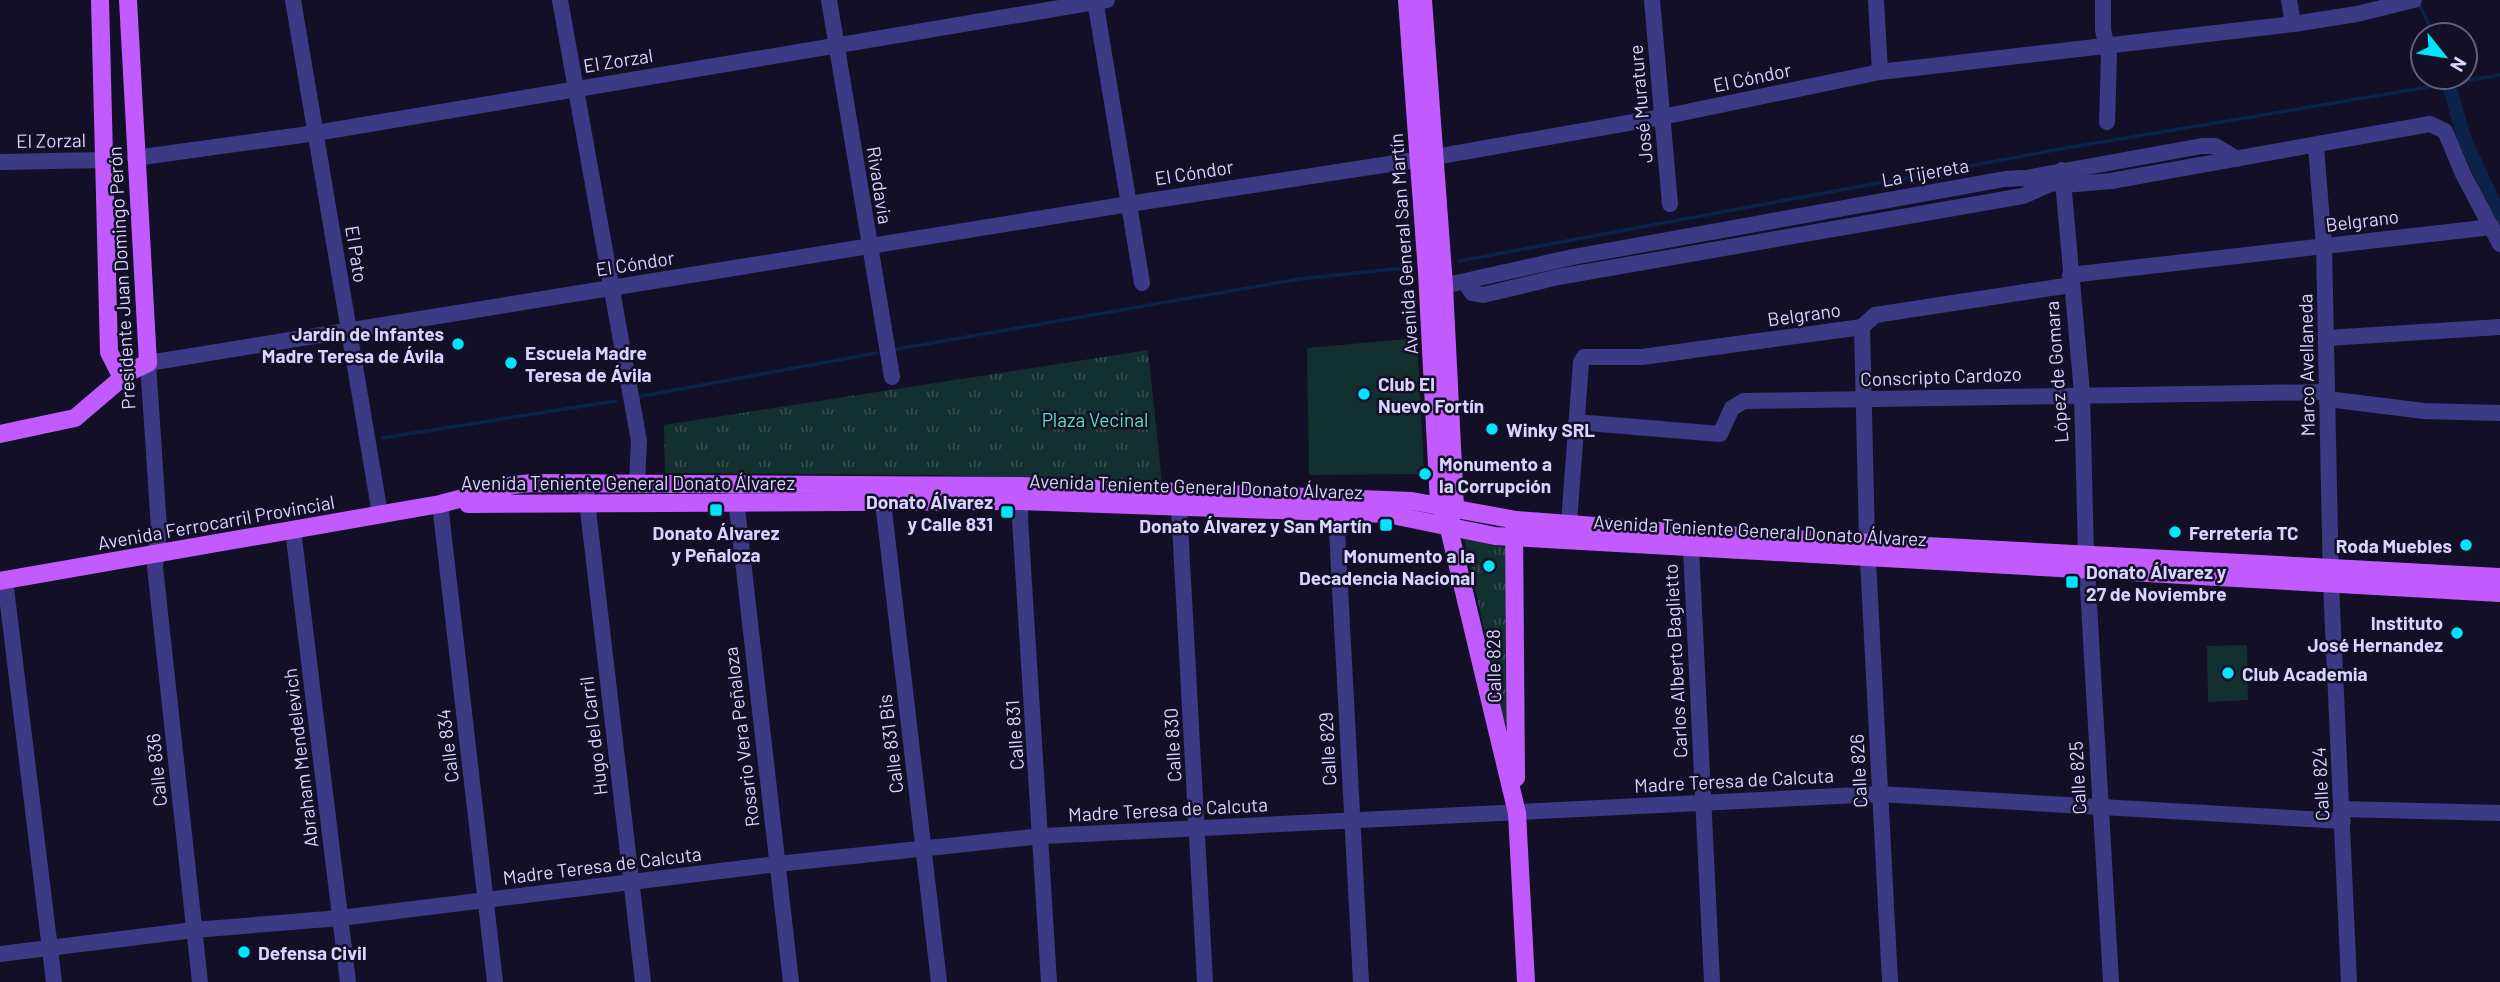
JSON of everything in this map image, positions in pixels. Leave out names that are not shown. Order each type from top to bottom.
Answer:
[{"type":"main road","name":"Presidente Juan Domingo Perón","points":[[100,0],[109,352],[122,379]]},
{"type":"main road","name":"Presidente Juan Domingo Perón","points":[[128,0],[148,363]]},
{"type":"main road","name":"Avenida General San Martín","points":[[1407,0],[1427,158]]},
{"type":"main road","name":"Avenida General San Martín","points":[[1423,0],[1427,158],[1448,525],[1517,813],[1526,982]]},
{"type":"main road","name":"El Cóndor","points":[[0,434],[75,418],[122,379],[148,363]]},
{"type":"main road","name":"Avenida Teniente General Donato Álvarez","points":[[440,504],[586,492],[637,484],[735,494],[883,502],[1020,493],[1180,507],[1387,514],[1486,535],[1514,528],[1569,523],[1868,549],[2330,576],[2500,593]]},
{"type":"main road","name":"Avenida Teniente General Donato Álvarez","points":[[586,492],[1020,493],[1447,506],[1514,528],[1690,548],[1868,549]]},
{"type":"main road","name":"Avenida Ferrocarril Provincial","points":[[3,580],[440,504]]},
{"type":"main road","name":"Calle 828","points":[[1514,528],[1517,813]]},
{"type":"main road","name":"Avenida Teniente General Donato Álvarez","points":[[2330,576],[2500,577]]},
{"type":"street","name":"El Pato","points":[[293,0],[380,514]]},
{"type":"street","points":[[560,0],[639,441],[637,484]]},
{"type":"street","name":"Rivadavia","points":[[829,0],[892,377]]},
{"type":"street","name":"José Murature","points":[[1652,0],[1670,204]]},
{"type":"street","points":[[1876,0],[1880,72]]},
{"type":"street","points":[[2103,0],[2109,56],[2108,122]]},
{"type":"street","points":[[2290,0],[2293,24]]},
{"type":"street","name":"El Cóndor","points":[[148,363],[1427,158],[1661,117],[1880,72],[2293,24],[2414,0]]},
{"type":"street","name":"El Zorzal","points":[[135,158],[316,133],[1100,1]]},
{"type":"street","points":[[1100,1],[1142,283]]},
{"type":"street","points":[[1465,282],[1472,293],[1483,295],[1578,274],[2023,196],[2058,180],[2202,146],[2215,146],[2237,159],[2316,147],[2430,124],[2445,131],[2463,174],[2500,244]]},
{"type":"street","name":"Marco Avellaneda","points":[[2316,147],[2325,246],[2330,576]]},
{"type":"street","name":"El Zorzal","points":[[0,162],[104,160]]},
{"type":"street","name":"La Tijereta","points":[[1436,287],[1712,231],[2005,179],[2058,180]]},
{"type":"street","name":"López de Gomara","points":[[2058,180],[2082,394],[2087,563]]},
{"type":"street","name":"Belgrano","points":[[1576,422],[1581,362],[1590,356],[1642,357],[1862,327],[1875,316],[2070,280],[2325,246],[2492,228]]},
{"type":"street","points":[[1712,231],[1714,251]]},
{"type":"street","points":[[1565,259],[1578,274]]},
{"type":"street","name":"Calle 826","points":[[1862,327],[1868,549],[1890,982]]},
{"type":"street","points":[[2328,338],[2500,327]]},
{"type":"street","name":"Presidente Juan Domingo Perón","points":[[148,363],[159,528],[156,554]]},
{"type":"street","name":"Conscripto Cardozo","points":[[1576,422],[1720,434],[1732,408],[1744,401],[2082,394],[2328,395],[2424,411],[2500,413]]},
{"type":"street","points":[[1569,523],[1576,422]]},
{"type":"street","name":"Hugo del Carril","points":[[586,492],[643,982]]},
{"type":"street","name":"Calle 831","points":[[1020,493],[1049,982]]},
{"type":"street","name":"Rosario Vera Peñaloza","points":[[735,494],[791,982]]},
{"type":"street","name":"Calle 831 Bis","points":[[883,502],[939,982]]},
{"type":"street","name":"Calle 834","points":[[440,504],[495,982]]},
{"type":"street","name":"Calle 830","points":[[1180,507],[1205,982]]},
{"type":"street","name":"Calle 829","points":[[1336,513],[1361,982]]},
{"type":"street","name":"Abraham Mendelevich","points":[[293,530],[348,982]]},
{"type":"street","name":"Carlos Alberto Baglietto","points":[[1690,548],[1712,982]]},
{"type":"street","name":"Calle 836","points":[[156,554],[155,567],[201,982]]},
{"type":"street","name":"Calle 825","points":[[2087,563],[2111,982]]},
{"type":"street","name":"Calle 824","points":[[2330,576],[2349,982]]},
{"type":"street","points":[[3,580],[54,982]]},
{"type":"street","name":"Madre Teresa de Calcuta","points":[[0,954],[194,930],[340,918],[777,864],[1042,836],[1881,794],[2099,807],[2343,815],[2500,813]]},
{"type":"green space","name":"Club El Nuevo Fortín","points":[[1417,338],[1424,470],[1419,474],[1309,475],[1307,348]]},
{"type":"green space","name":"Plaza Vecinal","points":[[1148,350],[1162,482],[932,475],[665,473],[664,425]]},
{"type":"green space","points":[[1464,538],[1508,548],[1509,723],[1504,721]]},
{"type":"green space","name":"Club Academia","points":[[2247,645],[2248,700],[2208,702],[2207,646]]},
{"type":"waterway","points":[[2418,2],[2427,21]]},
{"type":"waterway","points":[[1459,261],[2066,148],[2500,75]]},
{"type":"waterway","points":[[2451,91],[2464,138],[2500,216]]},
{"type":"waterway","points":[[897,349],[1299,279],[1413,267]]},
{"type":"waterway","points":[[637,397],[876,353]]},
{"type":"waterway","points":[[382,438],[615,401]]},
{"type":"place","name":"Jardín de Infantes Madre Teresa de Ávila","points":[[458,344]]},
{"type":"place","name":"Escuela Madre Teresa de Ávila","points":[[511,363]]},
{"type":"place","name":"Club El Nuevo Fortín","points":[[1364,394]]},
{"type":"place","name":"Winky SRL","points":[[1492,429]]},
{"type":"place","name":"Monumento a la Corrupción","points":[[1425,474]]},
{"type":"place","name":"Donato Álvarez y Peñaloza","points":[[716,510]]},
{"type":"place","name":"Donato Álvarez y Calle 831","points":[[1007,512]]},
{"type":"place","name":"Donato Álvarez y San Martín","points":[[1386,525]]},
{"type":"place","name":"Ferretería TC","points":[[2175,532]]},
{"type":"place","name":"Roda Muebles","points":[[2466,545]]},
{"type":"place","name":"Monumento a la Decadencia Nacional","points":[[1489,566]]},
{"type":"place","name":"Donato Álvarez y 27 de Noviembre","points":[[2072,582]]},
{"type":"place","name":"Instituto José Hernandez","points":[[2457,633]]},
{"type":"place","name":"Club Academia","points":[[2228,673]]},
{"type":"place","name":"Defensa Civil","points":[[244,952]]}]
